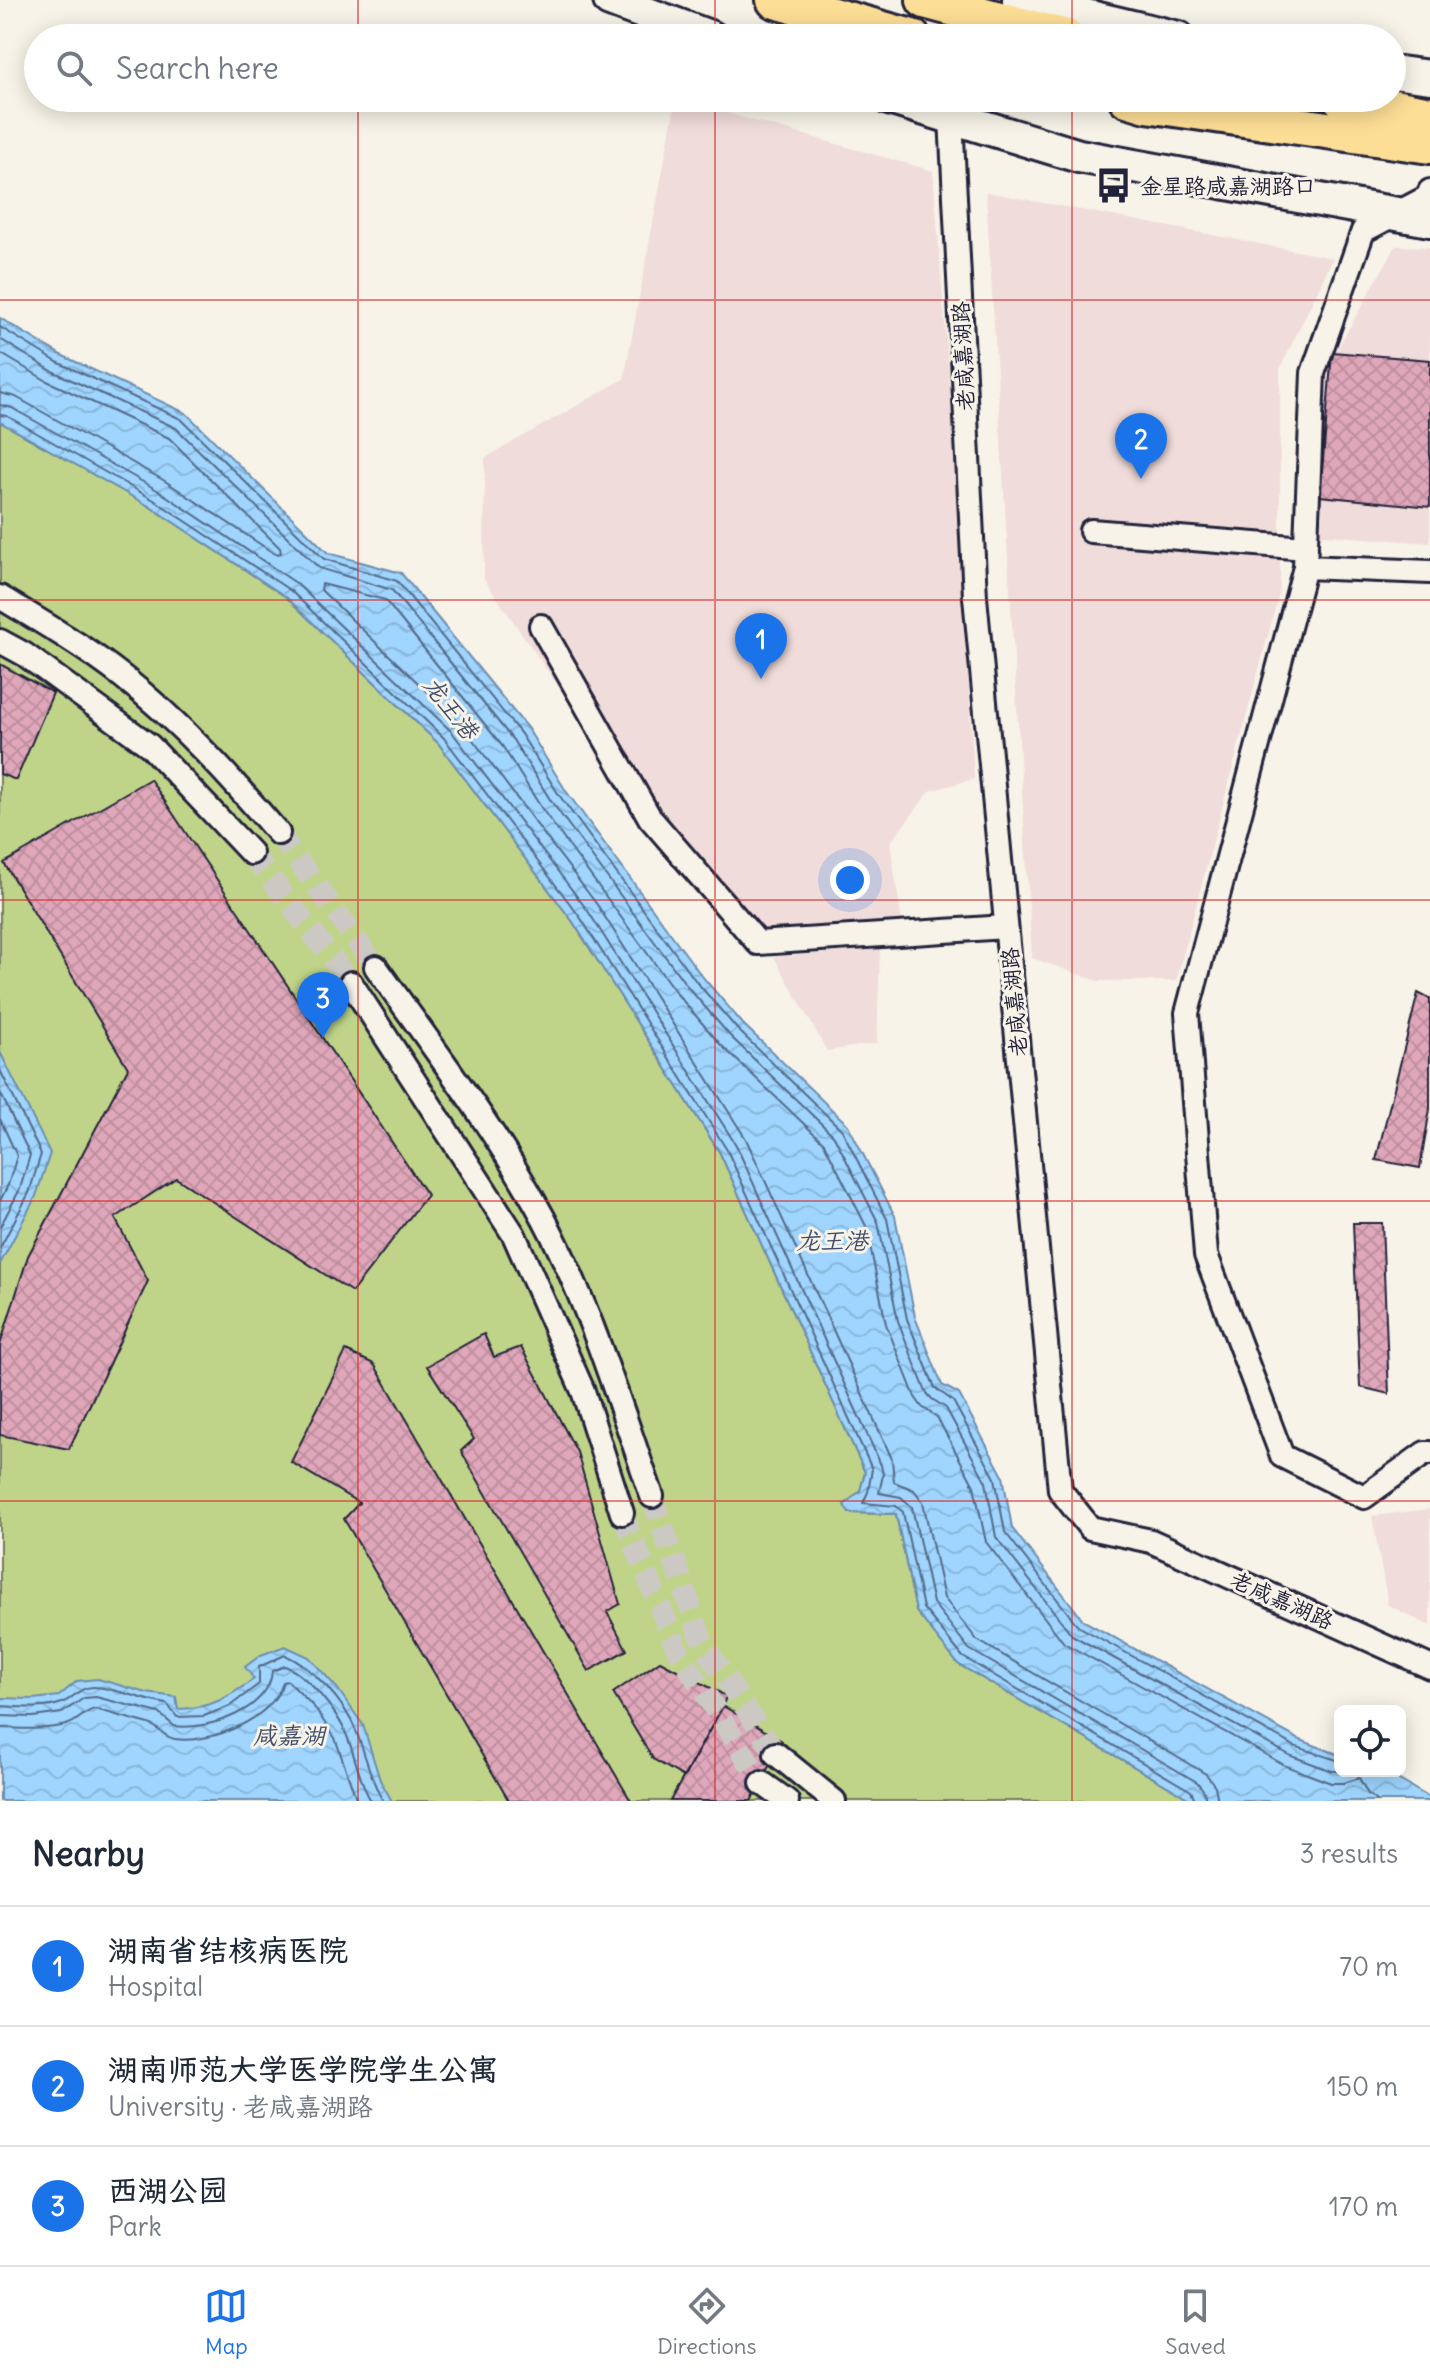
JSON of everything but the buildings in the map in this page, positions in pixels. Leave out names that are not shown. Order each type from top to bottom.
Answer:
[{"type":"main road","points":[[775,0],[862,24]]},
{"type":"main road","points":[[925,0],[1014,24]]},
{"type":"main road","points":[[1406,110],[1430,115]]},
{"type":"main road","points":[[1202,112],[1430,145]]},
{"type":"street","points":[[610,0],[674,24]]},
{"type":"street","points":[[1019,0],[1119,24]]},
{"type":"street","points":[[1406,74],[1430,77]]},
{"type":"street","points":[[935,112],[1079,156],[1430,220]]},
{"type":"street","name":"老咸嘉湖路","points":[[951,112],[975,597],[1060,1490],[1090,1528],[1151,1541],[1430,1667]]},
{"type":"street","points":[[1430,191],[1428,197],[1363,231],[1313,373],[1306,558],[1187,1013],[1206,1255],[1282,1456],[1364,1497],[1425,1453],[1430,1453]]},
{"type":"street","points":[[1091,531],[1430,572]]},
{"type":"street","points":[[0,597],[122,676],[218,763],[278,833]]},
{"type":"street","points":[[541,626],[650,818],[758,943],[1006,927]]},
{"type":"street","points":[[0,641],[24,654],[150,746],[251,853]]},
{"type":"street","points":[[376,967],[497,1139],[545,1221],[592,1326],[652,1496]]},
{"type":"street","points":[[351,983],[514,1235],[583,1391],[622,1513]]},
{"type":"street","points":[[776,1754],[834,1801]]},
{"type":"street","points":[[762,1783],[787,1801]]},
{"type":"shaded area","points":[[674,112],[722,112],[933,171],[956,464],[974,779],[930,791],[890,843],[903,929],[752,928],[660,833],[484,579],[485,458],[624,379]]},
{"type":"shaded area","points":[[986,192],[1333,258],[1280,369],[1280,590],[1176,981],[1098,981],[1032,958]]},
{"type":"shaded area","points":[[1396,246],[1430,247],[1430,543],[1314,534],[1311,395]]},
{"type":"shaded area","points":[[880,949],[877,1043],[827,1051],[774,957]]},
{"type":"shaded area","points":[[1430,1509],[1430,1626],[1388,1605],[1372,1516]]},
{"type":"green space","points":[[0,422],[149,506],[286,597],[438,743],[573,922],[720,1153],[865,1472],[849,1513],[896,1514],[916,1611],[958,1664],[1193,1801],[0,1801]]},
{"type":"water","name":"龙王港","points":[[0,318],[61,355],[186,413],[328,553],[401,573],[528,729],[566,791],[701,975],[743,1024],[848,1125],[895,1216],[915,1317],[942,1385],[959,1394],[1003,1476],[1012,1528],[1084,1621],[1298,1739],[1334,1753],[1334,1777],[1394,1777],[1430,1798],[1430,1801],[1193,1801],[958,1664],[916,1611],[896,1514],[849,1513],[844,1505],[860,1491],[865,1472],[720,1153],[573,922],[438,743],[286,597],[149,506],[0,422]]},
{"type":"water","points":[[0,1052],[50,1153],[36,1196],[0,1264]]},
{"type":"water","name":"咸嘉湖","points":[[285,1646],[309,1657],[337,1688],[363,1725],[380,1780],[392,1801],[0,1801],[0,1698],[59,1696],[77,1681],[98,1679],[147,1693],[176,1697],[178,1709],[200,1707],[227,1697],[254,1679],[245,1667],[261,1655]]},
{"type":"tunnel","points":[[278,833],[376,967]]},
{"type":"tunnel","points":[[251,853],[351,983]]},
{"type":"tunnel","points":[[652,1496],[703,1644],[776,1754]]},
{"type":"tunnel","points":[[622,1513],[677,1649],[762,1783]]},
{"type":"place","name":"金星路咸嘉湖路口","points":[[1114,186]]},
{"type":"place","name":"湖南师范大学医学院学生公寓","points":[[1141,479]]},
{"type":"place","name":"湖南省结核病医院","points":[[761,679]]},
{"type":"place","name":"西湖公园","points":[[323,1038]]}]
